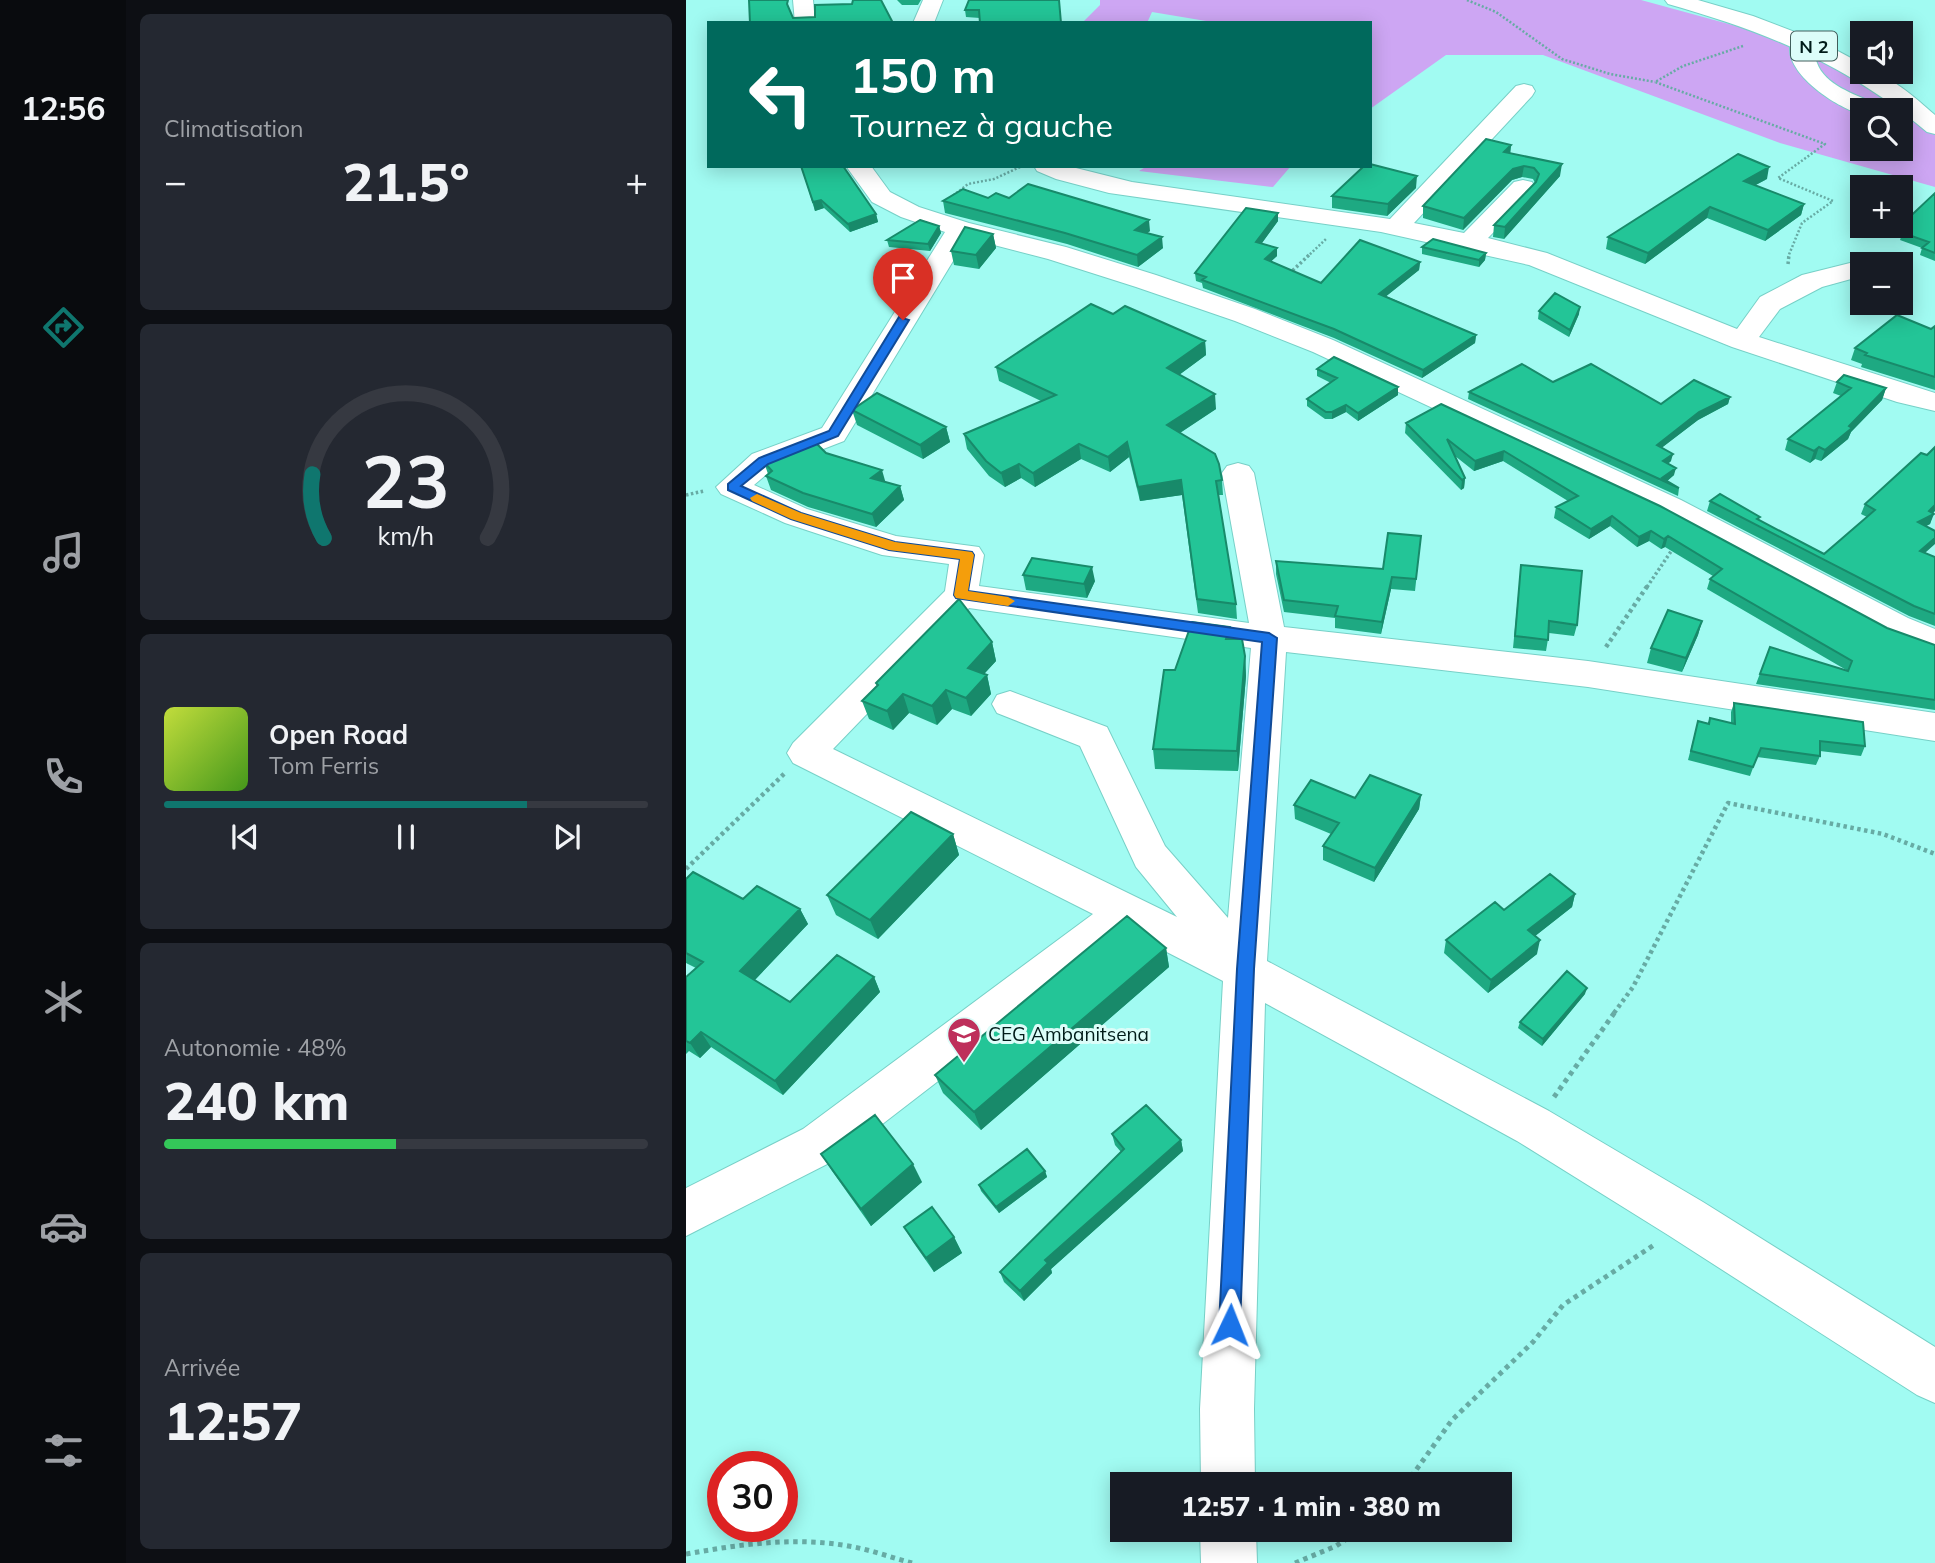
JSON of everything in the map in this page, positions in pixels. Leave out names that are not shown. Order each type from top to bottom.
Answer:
[{"type":"street","points":[[803,0],[805,21]]},
{"type":"street","points":[[924,21],[933,0]]},
{"type":"street","name":"N 2","points":[[1675,0],[1775,30],[1802,41],[1849,64],[1935,127]]},
{"type":"street","points":[[1802,41],[1802,54],[1807,68],[1822,88],[1850,101]]},
{"type":"street","points":[[1394,229],[1524,91]]},
{"type":"street","points":[[860,168],[881,197],[945,224],[1057,253],[1245,315],[1406,384],[1694,520],[1896,627],[1935,643]]},
{"type":"street","points":[[1052,168],[1109,184],[1347,220],[1470,242],[1538,259],[1742,341],[1907,396],[1935,402]]},
{"type":"street","points":[[1470,242],[1524,187]]},
{"type":"street","points":[[945,224],[833,433],[764,461],[732,487],[796,516],[894,547],[967,555],[961,595],[806,753],[1126,913],[1245,969],[1532,1126],[1935,1377]]},
{"type":"street","points":[[1742,341],[1770,303],[1812,281],[1850,271]]},
{"type":"street","points":[[1228,1472],[1227,1409],[1245,969],[1269,638],[1238,473]]},
{"type":"street","points":[[961,595],[1269,638],[1588,674],[1935,727]]},
{"type":"street","points":[[1010,705],[1094,737],[1150,856],[1245,969]]},
{"type":"street","points":[[686,1213],[820,1144],[1126,913]]},
{"type":"street","points":[[1228,1542],[1229,1563]]},
{"type":"path","points":[[1466,0],[1496,12],[1562,59],[1610,74],[1656,82],[1825,144],[1778,178],[1833,201],[1802,223],[1788,257],[1790,291]]},
{"type":"path","points":[[1656,82],[1683,66],[1754,42],[1775,30]]},
{"type":"path","points":[[945,224],[942,204],[968,184],[994,179],[1017,168]]},
{"type":"path","points":[[1245,315],[1347,220]]},
{"type":"path","points":[[1588,674],[1694,520]]},
{"type":"path","points":[[686,869],[806,753]]},
{"type":"path","points":[[1532,1126],[1633,986],[1728,803],[1883,834],[1935,854]]},
{"type":"path","points":[[1415,1472],[1452,1420],[1533,1342],[1563,1305],[1690,1222]]},
{"type":"path","points":[[686,1554],[752,1543],[787,1541],[852,1547],[912,1563]]},
{"type":"path","points":[[1295,1563],[1342,1542]]},
{"type":"shaded area","points":[[1100,0],[1641,0],[1824,50],[1850,68],[1850,84],[1873,84],[1893,98],[1850,98],[1850,161],[1913,161],[1913,112],[1935,127],[1935,187],[1913,181],[1913,175],[1893,175],[1780,143],[1543,55],[1446,55],[1372,108],[1372,21],[1206,21],[1152,12],[1148,21],[1084,21],[1100,5]]},
{"type":"shaded area","points":[[1144,168],[1289,168],[1273,187],[1139,171]]},
{"type":"building","points":[[749,0],[788,0],[793,18],[815,17],[815,5],[852,4],[853,0],[881,0],[892,21],[750,21]]},
{"type":"building","points":[[969,0],[1059,0],[1061,21],[980,21],[979,10],[965,10]]},
{"type":"building","points":[[1486,139],[1511,145],[1504,152],[1562,164],[1505,227],[1494,225],[1536,182],[1539,174],[1534,168],[1524,166],[1513,169],[1464,218],[1423,206]]},
{"type":"building","points":[[1738,154],[1769,167],[1744,181],[1804,204],[1768,230],[1710,207],[1648,253],[1608,237]]},
{"type":"building","points":[[1372,165],[1417,176],[1388,204],[1332,196],[1362,168],[1372,168]]},
{"type":"building","points":[[802,168],[844,168],[876,214],[848,224],[821,200],[813,202]]},
{"type":"building","points":[[1028,184],[1149,220],[1135,230],[1162,237],[1137,255],[943,201],[963,189],[988,198],[996,193],[1009,198]]},
{"type":"building","points":[[1935,193],[1935,253],[1922,248],[1929,242],[1913,236],[1913,214]]},
{"type":"building","points":[[1246,208],[1278,213],[1256,242],[1277,248],[1265,259],[1321,283],[1360,240],[1420,262],[1379,294],[1476,335],[1423,370],[1334,329],[1202,280],[1206,277],[1195,273]]},
{"type":"building","points":[[920,220],[939,226],[928,244],[887,240]]},
{"type":"building","points":[[965,227],[993,234],[976,255],[951,251]]},
{"type":"building","points":[[1433,239],[1486,253],[1479,260],[1422,247]]},
{"type":"building","points":[[1555,293],[1580,307],[1570,330],[1539,311]]},
{"type":"building","points":[[1091,304],[1113,314],[1125,306],[1205,341],[1167,368],[1215,394],[1167,425],[1215,454],[1219,464],[1222,480],[1216,481],[1236,604],[1197,599],[1181,480],[1138,487],[1127,442],[1108,457],[1079,444],[1033,473],[1019,464],[1001,473],[986,461],[964,434],[1056,395],[996,367]]},
{"type":"building","points":[[1897,315],[1931,329],[1935,326],[1935,377],[1865,355],[1867,353],[1855,348]]},
{"type":"building","points":[[1334,357],[1398,387],[1358,413],[1346,405],[1326,412],[1307,399],[1337,378],[1317,369]]},
{"type":"building","points":[[1522,364],[1553,382],[1591,364],[1661,404],[1694,380],[1730,397],[1699,412],[1657,445],[1673,454],[1663,461],[1676,468],[1662,478],[1679,488],[1469,392]]},
{"type":"building","points":[[1844,375],[1886,388],[1849,426],[1852,428],[1825,450],[1819,447],[1814,451],[1788,439],[1851,388],[1837,382]]},
{"type":"building","points":[[877,393],[946,427],[920,445],[852,410]]},
{"type":"building","points":[[1441,404],[1660,506],[1887,628],[1935,645],[1935,700],[1760,674],[1770,647],[1848,671],[1852,661],[1710,579],[1722,569],[1668,536],[1664,539],[1651,531],[1639,537],[1612,516],[1591,529],[1556,507],[1578,496],[1504,451],[1475,461],[1447,439],[1465,478],[1462,480],[1406,423]]},
{"type":"building","points":[[813,440],[826,453],[882,470],[871,478],[900,486],[872,514],[803,493],[766,476],[772,471],[764,462],[770,457]]},
{"type":"building","points":[[1935,447],[1935,505],[1929,511],[1934,514],[1918,522],[1935,531],[1935,538],[1920,551],[1935,557],[1935,614],[1914,606],[1710,501],[1720,494],[1760,517],[1757,519],[1824,554],[1875,510],[1865,504],[1921,453],[1927,455]]},
{"type":"building","points":[[1388,533],[1421,536],[1416,579],[1392,577],[1382,622],[1335,616],[1338,606],[1284,600],[1276,561],[1383,569]]},
{"type":"building","points":[[1032,558],[1092,567],[1084,584],[1023,575]]},
{"type":"building","points":[[1521,565],[1582,571],[1577,625],[1549,621],[1548,640],[1515,636]]},
{"type":"building","points":[[959,599],[992,642],[968,668],[987,675],[966,698],[946,690],[932,706],[903,694],[887,711],[862,701],[878,685],[876,683]]},
{"type":"building","points":[[1668,610],[1702,621],[1686,658],[1651,648]]},
{"type":"building","points":[[1192,622],[1230,627],[1226,639],[1242,639],[1245,656],[1237,751],[1153,749],[1164,670],[1175,670]]},
{"type":"building","points":[[1734,703],[1863,722],[1865,746],[1820,741],[1820,756],[1761,748],[1753,767],[1691,751],[1698,721],[1709,724],[1710,718],[1735,724]]},
{"type":"building","points":[[1370,775],[1421,795],[1375,868],[1323,846],[1339,823],[1294,805],[1311,780],[1355,798]]},
{"type":"building","points":[[911,812],[953,834],[870,920],[827,895]]},
{"type":"building","points":[[693,872],[743,899],[757,886],[800,909],[740,971],[790,1002],[837,955],[874,977],[775,1081],[701,1032],[690,1043],[686,1041],[686,977],[703,962],[686,953],[686,879]]},
{"type":"building","points":[[1550,874],[1575,894],[1528,930],[1540,940],[1491,980],[1446,940],[1495,902],[1504,910]]},
{"type":"building","points":[[1127,916],[1166,948],[974,1112],[935,1075]]},
{"type":"building","points":[[1567,971],[1587,988],[1543,1039],[1520,1022]]},
{"type":"building","points":[[1146,1105],[1181,1140],[1045,1260],[1048,1263],[1020,1291],[1000,1272],[1124,1149],[1112,1134]]},
{"type":"building","points":[[875,1115],[913,1164],[861,1209],[821,1154]]},
{"type":"building","points":[[1027,1149],[1045,1171],[996,1207],[979,1185]]},
{"type":"building","points":[[932,1207],[954,1237],[926,1258],[904,1227]]},
{"type":"slow traffic","points":[[757,498],[796,516],[894,547],[967,555],[961,595],[1008,601]]},
{"type":"place","name":"CEG Ambanitsena","points":[[964,1064]]},
{"type":"route","points":[[903,320],[833,433],[764,461],[732,487],[796,516],[894,547],[967,555],[961,595],[1269,638],[1245,969],[1230,1325]]}]
